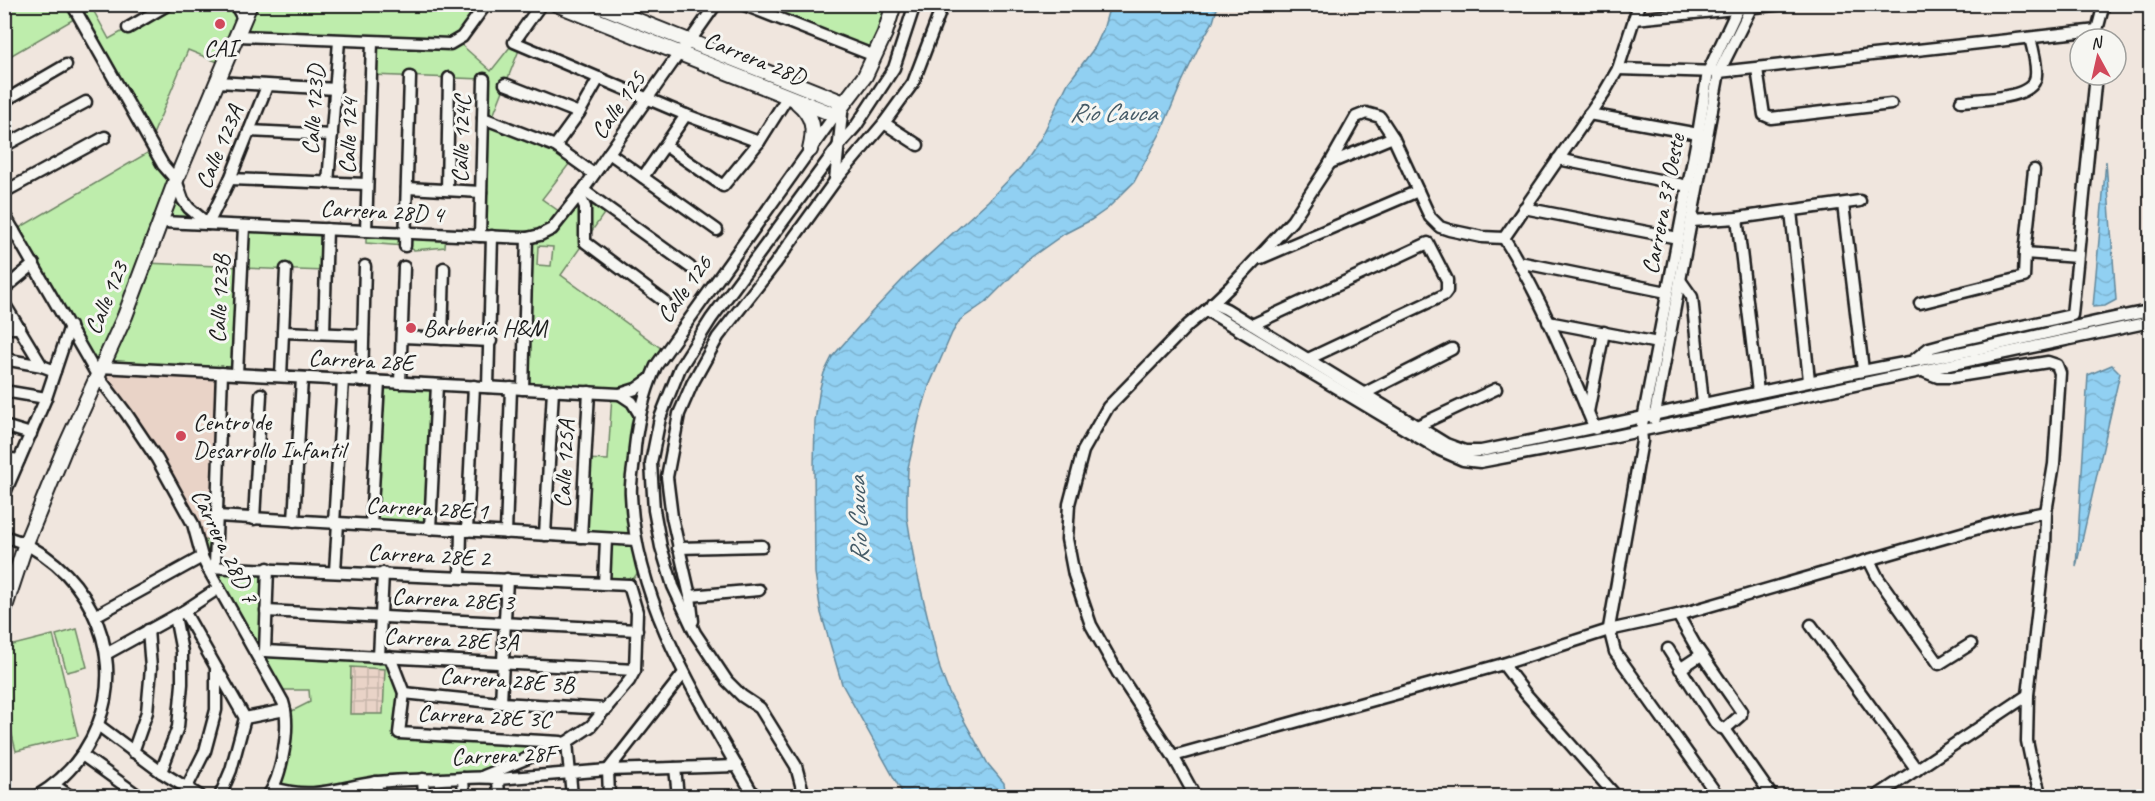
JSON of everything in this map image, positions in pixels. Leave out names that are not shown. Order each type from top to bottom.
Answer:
[{"type":"street","points":[[72,4],[163,165],[176,180],[183,200],[208,225]]},
{"type":"street","points":[[128,28],[169,4]]},
{"type":"street","points":[[235,4],[244,20]]},
{"type":"street","name":"Calle 123","points":[[4,610],[26,543],[98,371],[125,316],[176,180],[250,4]]},
{"type":"street","points":[[238,36],[450,44],[462,37],[486,4]]},
{"type":"street","points":[[541,4],[514,42],[686,116],[759,142]]},
{"type":"street","name":"Carrera 28D","points":[[556,4],[835,115]]},
{"type":"street","name":"Carrera 28D","points":[[596,4],[843,103]]},
{"type":"street","name":"Calle 125","points":[[552,229],[717,4]]},
{"type":"street","points":[[742,4],[875,56]]},
{"type":"street","name":"Calle 126","points":[[754,796],[684,673],[641,568],[631,494],[639,415],[651,379],[666,352],[860,82],[875,56],[894,4]]},
{"type":"street","points":[[804,796],[796,766],[760,708],[742,696],[727,681],[695,633],[673,586],[661,547],[654,510],[651,463],[660,418],[680,368],[711,319],[840,144],[856,126],[894,68],[915,4]]},
{"type":"street","points":[[695,633],[690,596],[678,549],[667,477],[679,414],[692,384],[718,337],[775,264],[835,181],[884,123],[913,83],[941,4]]},
{"type":"street","points":[[1504,238],[1618,69],[1639,4]]},
{"type":"street","points":[[1634,19],[1700,9],[1785,4]]},
{"type":"street","points":[[2099,27],[2104,4]]},
{"type":"street","name":"Carrera 37 Oeste","points":[[1649,417],[1692,221],[1713,72],[1752,6]]},
{"type":"street","name":"Carrera 37 Oeste","points":[[1649,417],[1658,343],[1698,134],[1713,72],[1739,7]]},
{"type":"street","points":[[1618,69],[1713,72],[1756,69],[2030,38],[2068,36]]},
{"type":"street","points":[[1961,101],[2016,95],[2031,87],[2037,77],[2030,38]]},
{"type":"street","name":"Calle 123D","points":[[328,183],[339,41]]},
{"type":"street","name":"Calle 124","points":[[366,231],[372,42]]},
{"type":"street","points":[[4,100],[66,65]]},
{"type":"street","points":[[1756,69],[1764,115],[1771,118],[1892,104]]},
{"type":"street","points":[[405,246],[410,76]]},
{"type":"street","points":[[447,190],[449,78]]},
{"type":"street","points":[[555,147],[579,113],[599,78]]},
{"type":"street","name":"Calle 124C","points":[[480,236],[484,79]]},
{"type":"street","points":[[218,82],[336,89]]},
{"type":"street","points":[[816,92],[838,90],[860,82]]},
{"type":"street","points":[[506,84],[579,113]]},
{"type":"street","name":"Calle 123A","points":[[208,225],[230,179],[267,86]]},
{"type":"street","points":[[1914,360],[1929,348],[2072,315],[2095,87]]},
{"type":"street","points":[[666,146],[723,186],[759,142],[788,96],[806,109],[813,123],[814,136],[810,150]]},
{"type":"street","points":[[4,146],[86,102]]},
{"type":"street","points":[[835,181],[843,103]]},
{"type":"street","points":[[1195,796],[1173,756],[1118,672],[1091,625],[1074,576],[1067,539],[1069,504],[1083,451],[1108,407],[1188,325],[1256,260],[1292,221],[1330,163],[1356,117],[1361,114],[1380,117],[1393,136],[1430,217],[1440,227],[1482,237],[1504,238]]},
{"type":"street","points":[[1589,114],[1698,134]]},
{"type":"street","points":[[643,177],[686,116]]},
{"type":"street","points":[[483,118],[555,147],[594,174]]},
{"type":"street","points":[[884,123],[918,145]]},
{"type":"street","points":[[249,131],[332,135]]},
{"type":"street","points":[[1330,163],[1393,136]]},
{"type":"street","points":[[4,192],[105,137]]},
{"type":"street","points":[[609,153],[717,230]]},
{"type":"street","points":[[1558,159],[1688,186]]},
{"type":"street","points":[[1920,303],[2024,277],[2034,170]]},
{"type":"street","points":[[230,179],[367,184]]},
{"type":"street","points":[[407,188],[481,192]]},
{"type":"street","points":[[1256,260],[1418,191]]},
{"type":"street","points":[[581,192],[585,207],[585,242],[665,302]]},
{"type":"street","points":[[581,192],[690,267]]},
{"type":"street","points":[[1692,221],[1737,218],[1860,201]]},
{"type":"street","points":[[1843,204],[1863,370]]},
{"type":"street","points":[[1524,208],[1678,238]]},
{"type":"street","points":[[1791,211],[1809,380]]},
{"type":"street","name":"Carrera 28D 7","points":[[4,213],[70,326],[157,459],[193,524],[219,588],[261,654],[285,710],[283,751],[271,792]]},
{"type":"street","points":[[1737,218],[1758,392]]},
{"type":"street","name":"Carrera 28D 4","points":[[162,222],[527,238],[540,236],[552,229]]},
{"type":"street","name":"Calle 123B","points":[[237,374],[244,226]]},
{"type":"street","points":[[324,333],[327,229]]},
{"type":"street","points":[[4,239],[14,231]]},
{"type":"street","points":[[488,387],[492,236]]},
{"type":"street","points":[[507,533],[527,238]]},
{"type":"street","points":[[1504,238],[1519,262],[1548,322],[1595,429]]},
{"type":"street","points":[[1252,325],[1428,243],[1447,280],[1447,291],[1444,295],[1308,359]]},
{"type":"street","points":[[2025,253],[2077,257]]},
{"type":"street","points":[[1519,262],[1667,292]]},
{"type":"street","points":[[4,289],[34,264]]},
{"type":"street","points":[[362,381],[365,266]]},
{"type":"street","points":[[400,383],[404,267]]},
{"type":"street","points":[[442,339],[444,268]]},
{"type":"street","points":[[281,376],[286,269]]},
{"type":"street","points":[[1680,280],[1692,297],[1703,403]]},
{"type":"street","points":[[4,303],[42,366]]},
{"type":"street","points":[[1209,307],[1226,309],[1446,444],[1466,450],[1481,451],[1595,429],[1809,380],[1937,357],[2151,311]]},
{"type":"street","points":[[1209,307],[1440,450],[1463,460],[1480,462],[1645,433],[2151,322]]},
{"type":"street","points":[[1548,322],[1658,343]]},
{"type":"street","points":[[5,494],[46,398],[70,326]]},
{"type":"street","points":[[4,328],[20,328]]},
{"type":"street","points":[[283,332],[363,335]]},
{"type":"street","points":[[1588,412],[1604,332]]},
{"type":"street","points":[[403,337],[491,341]]},
{"type":"street","points":[[1365,393],[1452,349]]},
{"type":"street","points":[[4,359],[42,366],[55,371]]},
{"type":"street","points":[[1924,372],[1938,377],[1952,377],[2048,362],[2057,365],[2060,373],[2054,464],[2046,512],[2045,547],[2028,695],[2027,741],[2041,796]]},
{"type":"street","name":"Carrera 28E","points":[[98,371],[222,373],[620,394],[636,389],[651,379]]},
{"type":"street","points":[[95,616],[208,563],[217,516],[222,373]]},
{"type":"street","points":[[294,521],[302,378]]},
{"type":"street","points":[[335,571],[343,380]]},
{"type":"street","points":[[371,525],[379,382]]},
{"type":"street","points":[[430,529],[437,385]]},
{"type":"street","points":[[460,577],[474,386]]},
{"type":"street","points":[[1417,426],[1496,389]]},
{"type":"street","points":[[545,535],[553,390]]},
{"type":"street","points":[[4,392],[46,398]]},
{"type":"street","name":"Calle 125A","points":[[581,537],[589,392]]},
{"type":"street","points":[[254,519],[261,394]]},
{"type":"street","points":[[620,394],[632,402],[639,415]]},
{"type":"street","points":[[1649,417],[1609,630],[1615,652],[1718,796]]},
{"type":"street","points":[[4,426],[31,434]]},
{"type":"street","points":[[4,458],[20,460]]},
{"type":"street","points":[[1173,756],[1503,664],[1609,630],[1678,615],[2010,519],[2046,512]]},
{"type":"street","name":"Carrera 28E 1","points":[[217,516],[636,540]]},
{"type":"street","points":[[4,536],[26,543],[60,566],[76,584],[95,616],[106,654],[106,689],[98,725],[82,755],[54,785],[37,796]]},
{"type":"street","points":[[604,584],[606,539]]},
{"type":"street","points":[[678,549],[762,546]]},
{"type":"street","points":[[1869,560],[1878,578],[1938,664],[1971,645]]},
{"type":"street","name":"Carrera 28E 2","points":[[208,563],[268,568],[629,585]]},
{"type":"street","points":[[261,654],[268,568]]},
{"type":"street","points":[[484,776],[567,742],[591,726],[629,681],[635,670],[637,612],[629,585],[641,568]]},
{"type":"street","points":[[383,573],[381,616],[385,657],[404,693]]},
{"type":"street","points":[[501,703],[507,579]]},
{"type":"street","points":[[106,654],[219,588]]},
{"type":"street","points":[[690,596],[759,590]]},
{"type":"street","name":"Carrera 28E 3","points":[[266,610],[637,630]]},
{"type":"street","points":[[179,613],[245,717],[231,770],[220,796]]},
{"type":"street","points":[[161,772],[178,727],[182,652],[179,613]]},
{"type":"street","points":[[1678,615],[1701,655],[1741,711],[1736,721],[1725,729]]},
{"type":"street","points":[[1811,625],[1917,770]]},
{"type":"street","points":[[133,752],[147,712],[150,668],[147,630]]},
{"type":"street","points":[[1668,649],[1716,724],[1725,729],[1772,796]]},
{"type":"street","name":"Carrera 28E 3A","points":[[261,654],[385,657],[635,670]]},
{"type":"street","points":[[1680,669],[1701,655]]},
{"type":"street","points":[[1503,664],[1525,693],[1616,796]]},
{"type":"street","points":[[187,787],[205,751],[216,710],[216,670]]},
{"type":"street","points":[[609,796],[608,770],[684,673]]},
{"type":"street","name":"Carrera 28E 3B","points":[[404,693],[501,703],[607,709]]},
{"type":"street","name":"Carrera 28E 3C","points":[[404,693],[399,733],[567,742]]},
{"type":"street","points":[[1877,796],[2028,695]]},
{"type":"street","points":[[245,717],[285,710]]},
{"type":"street","points":[[98,725],[161,772],[200,796]]},
{"type":"street","points":[[567,742],[572,796]]},
{"type":"street","points":[[82,755],[139,796]]},
{"type":"street","name":"Carrera 28F","points":[[271,792],[308,795],[338,792],[376,782],[484,776],[498,779],[608,770],[737,766]]},
{"type":"street","points":[[675,768],[678,796]]},
{"type":"street","points":[[463,778],[464,796]]},
{"type":"street","points":[[423,779],[424,796]]},
{"type":"street","points":[[498,779],[499,796]]},
{"type":"street","points":[[376,782],[378,796]]},
{"type":"street","points":[[54,785],[70,796]]},
{"type":"shaded area","name":"Centro de Desarrollo Infantil","points":[[100,367],[222,373],[216,541],[198,540],[193,524],[97,375]]},
{"type":"shaded area","points":[[351,667],[385,669],[383,714],[350,715]]},
{"type":"green space","points":[[5,5],[72,5],[79,16],[5,59]]},
{"type":"green space","points":[[169,5],[486,5],[457,41],[491,71],[514,42],[521,45],[491,121],[573,159],[542,199],[563,214],[583,190],[608,208],[561,275],[666,352],[656,366],[628,392],[637,408],[631,494],[641,568],[629,585],[604,584],[606,539],[581,537],[585,459],[608,460],[612,394],[523,389],[527,238],[480,236],[484,79],[371,75],[372,43],[238,36],[225,65],[188,50],[150,142],[79,16],[92,8],[109,39]],"holes":[[[538,246],[553,247],[551,266],[537,265]]]},
{"type":"green space","points":[[742,5],[894,5],[875,56]]},
{"type":"green space","points":[[154,149],[183,200],[208,224],[162,222],[145,263],[242,267],[244,226],[327,229],[326,271],[242,268],[237,374],[100,367],[97,375],[14,231]]},
{"type":"green space","points":[[366,231],[446,234],[445,247],[414,250],[405,246],[366,243]]},
{"type":"green space","points":[[379,382],[437,385],[430,529],[371,525]]},
{"type":"green space","points":[[198,540],[216,541],[215,565],[268,568],[265,651],[390,657],[404,693],[399,733],[567,742],[484,776],[423,779],[338,792],[274,788],[286,714],[310,702],[309,690],[276,690]],"holes":[[[351,667],[385,669],[383,714],[350,714]]]},
{"type":"green space","points":[[77,629],[87,667],[67,672],[56,635]]},
{"type":"green space","points":[[53,635],[78,736],[16,751],[5,707],[5,647]]},
{"type":"water","name":"Río Cauca","points":[[1110,5],[1218,5],[1213,22],[1182,82],[1161,132],[1134,182],[1107,209],[1064,234],[1030,258],[986,302],[960,320],[929,386],[908,468],[907,517],[914,560],[940,669],[949,693],[988,764],[1004,783],[1006,796],[904,796],[842,684],[821,613],[815,573],[814,467],[815,421],[820,388],[832,357],[869,315],[908,274],[988,201],[1021,167],[1041,138],[1068,83],[1095,47],[1103,30]]},
{"type":"water","points":[[2106,161],[2116,300],[2105,306],[2093,307]]},
{"type":"water","points":[[2112,365],[2120,373],[2076,567],[2088,375]]},
{"type":"place","name":"CAI","points":[[220,24]]},
{"type":"place","name":"Barbería H&M","points":[[411,328]]},
{"type":"place","name":"Centro de Desarrollo Infantil","points":[[181,436]]}]
